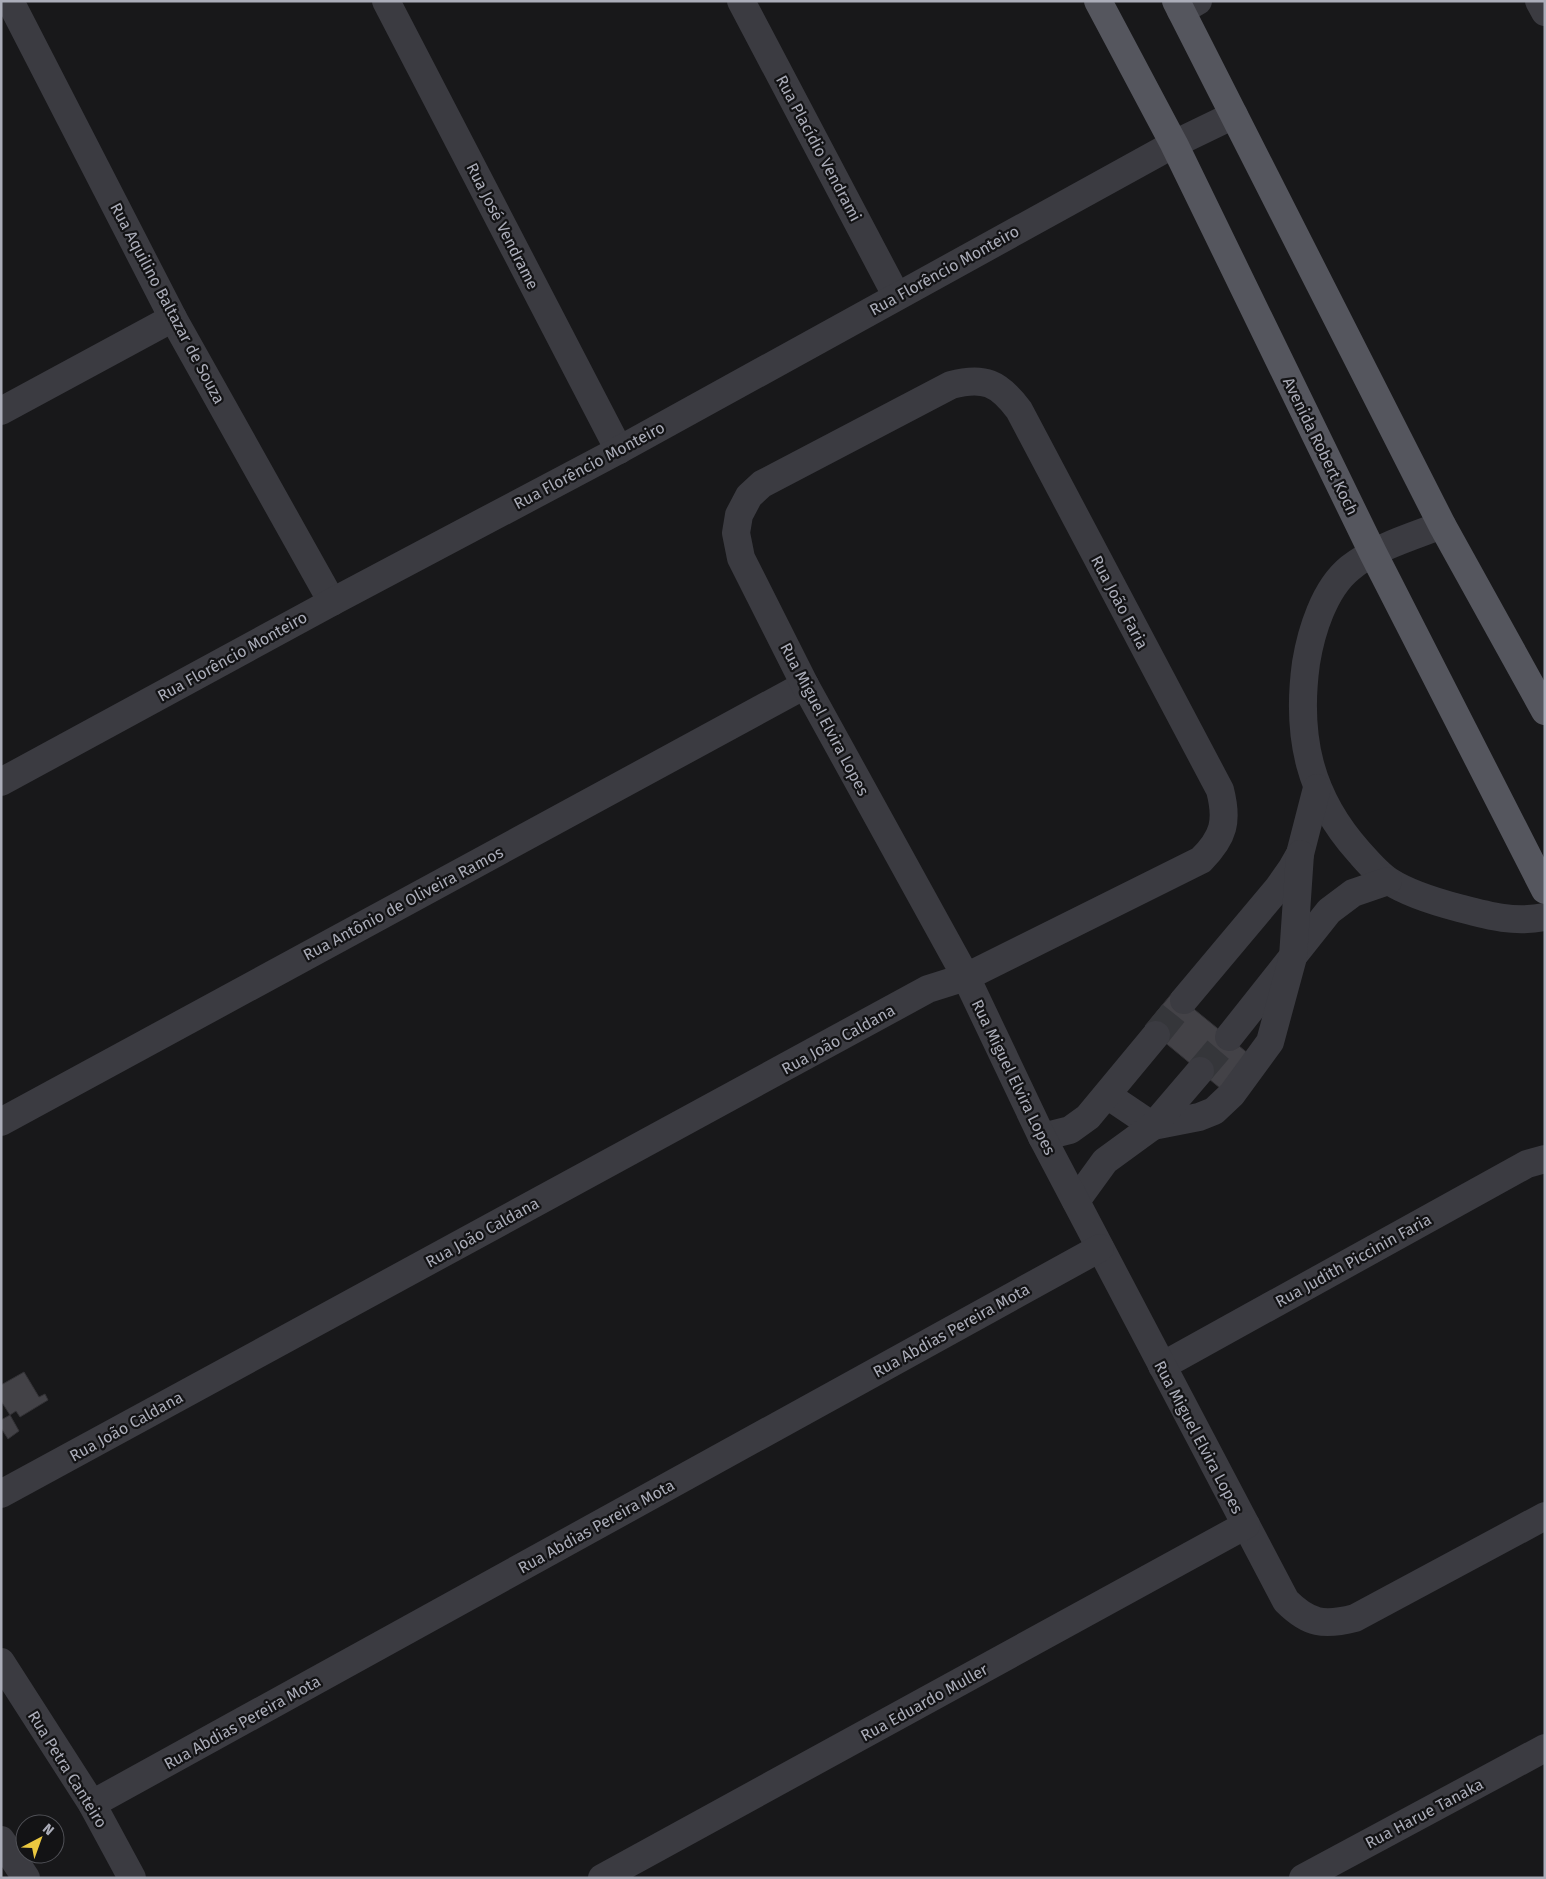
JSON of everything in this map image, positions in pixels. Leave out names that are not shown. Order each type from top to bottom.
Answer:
[{"type":"main road","name":"Avenida Robert Koch","points":[[1098,1],[1174,144],[1373,553],[1545,890]]},
{"type":"main road","points":[[1185,4],[1234,115],[1442,525],[1545,712]]},
{"type":"street","name":"Rua Aquilino Baltazar de Souza","points":[[10,1],[173,318],[332,602]]},
{"type":"street","name":"Rua José Vendrame","points":[[386,1],[619,450]]},
{"type":"street","name":"Rua Placídio Vendrami","points":[[741,1],[896,296]]},
{"type":"street","points":[[1539,1],[1545,12]]},
{"type":"street","name":"Rua Florêncio Monteiro","points":[[1,782],[332,602],[619,450],[1174,144],[1234,115]]},
{"type":"street","points":[[1,411],[173,318]]},
{"type":"street","name":"Rua João Faria","points":[[739,515],[749,496],[762,484],[951,385],[970,380],[990,383],[1006,393],[1019,410],[1220,790],[1225,810],[1222,834]]},
{"type":"street","name":"Rua Miguel Elvira Lopes","points":[[739,515],[736,533],[741,558],[805,685],[966,977],[1042,1137],[1286,1600],[1299,1614],[1319,1623],[1355,1618],[1545,1516]]},
{"type":"street","points":[[1442,525],[1373,553],[1348,569],[1329,595],[1309,642],[1302,697],[1308,755],[1317,788],[1331,817],[1348,839],[1388,881],[1450,906],[1502,919],[1531,920],[1545,917]]},
{"type":"street","name":"Rua Antônio de Oliveira Ramos","points":[[1,1122],[805,685]]},
{"type":"street","points":[[1107,1095],[1153,1126],[1199,1117],[1214,1111],[1232,1094],[1270,1042],[1293,957],[1300,854],[1317,788]]},
{"type":"street","name":"Rua João Caldana","points":[[1,1494],[928,990],[966,977],[1201,860],[1212,849],[1222,834]]},
{"type":"street","points":[[1184,1000],[1278,888],[1300,854]]},
{"type":"street","points":[[1229,1037],[1329,911],[1340,901],[1371,886],[1388,881]]},
{"type":"street","points":[[1042,1137],[1070,1130],[1080,1124],[1107,1095],[1156,1035]]},
{"type":"street","points":[[1076,1201],[1105,1161],[1153,1126],[1200,1071]]},
{"type":"street","name":"Rua Judith Piccinin Faria","points":[[1162,1366],[1527,1164],[1545,1159]]},
{"type":"street","name":"Rua Abdias Pereira Mota","points":[[92,1804],[1100,1248]]},
{"type":"street","name":"Rua Eduardo Muller","points":[[602,1878],[1246,1525]]},
{"type":"street","name":"Rua Petra Canteiro","points":[[1,1662],[92,1804],[132,1878]]},
{"type":"street","name":"Rua Harue Tanaka","points":[[1303,1878],[1545,1748]]},
{"type":"street","points":[[1,1840],[26,1878]]},
{"type":"building","points":[[1173,992],[1255,1059],[1226,1093],[1145,1026]]},
{"type":"building","points":[[24,1372],[39,1397],[45,1394],[48,1400],[20,1417],[16,1411],[10,1415],[1,1401],[1,1385]]},
{"type":"building","points":[[10,1415],[19,1431],[8,1439],[1,1428],[1,1420]]},
{"type":"tunnel","points":[[1156,1035],[1184,1000]]},
{"type":"tunnel","points":[[1200,1071],[1229,1037]]}]
